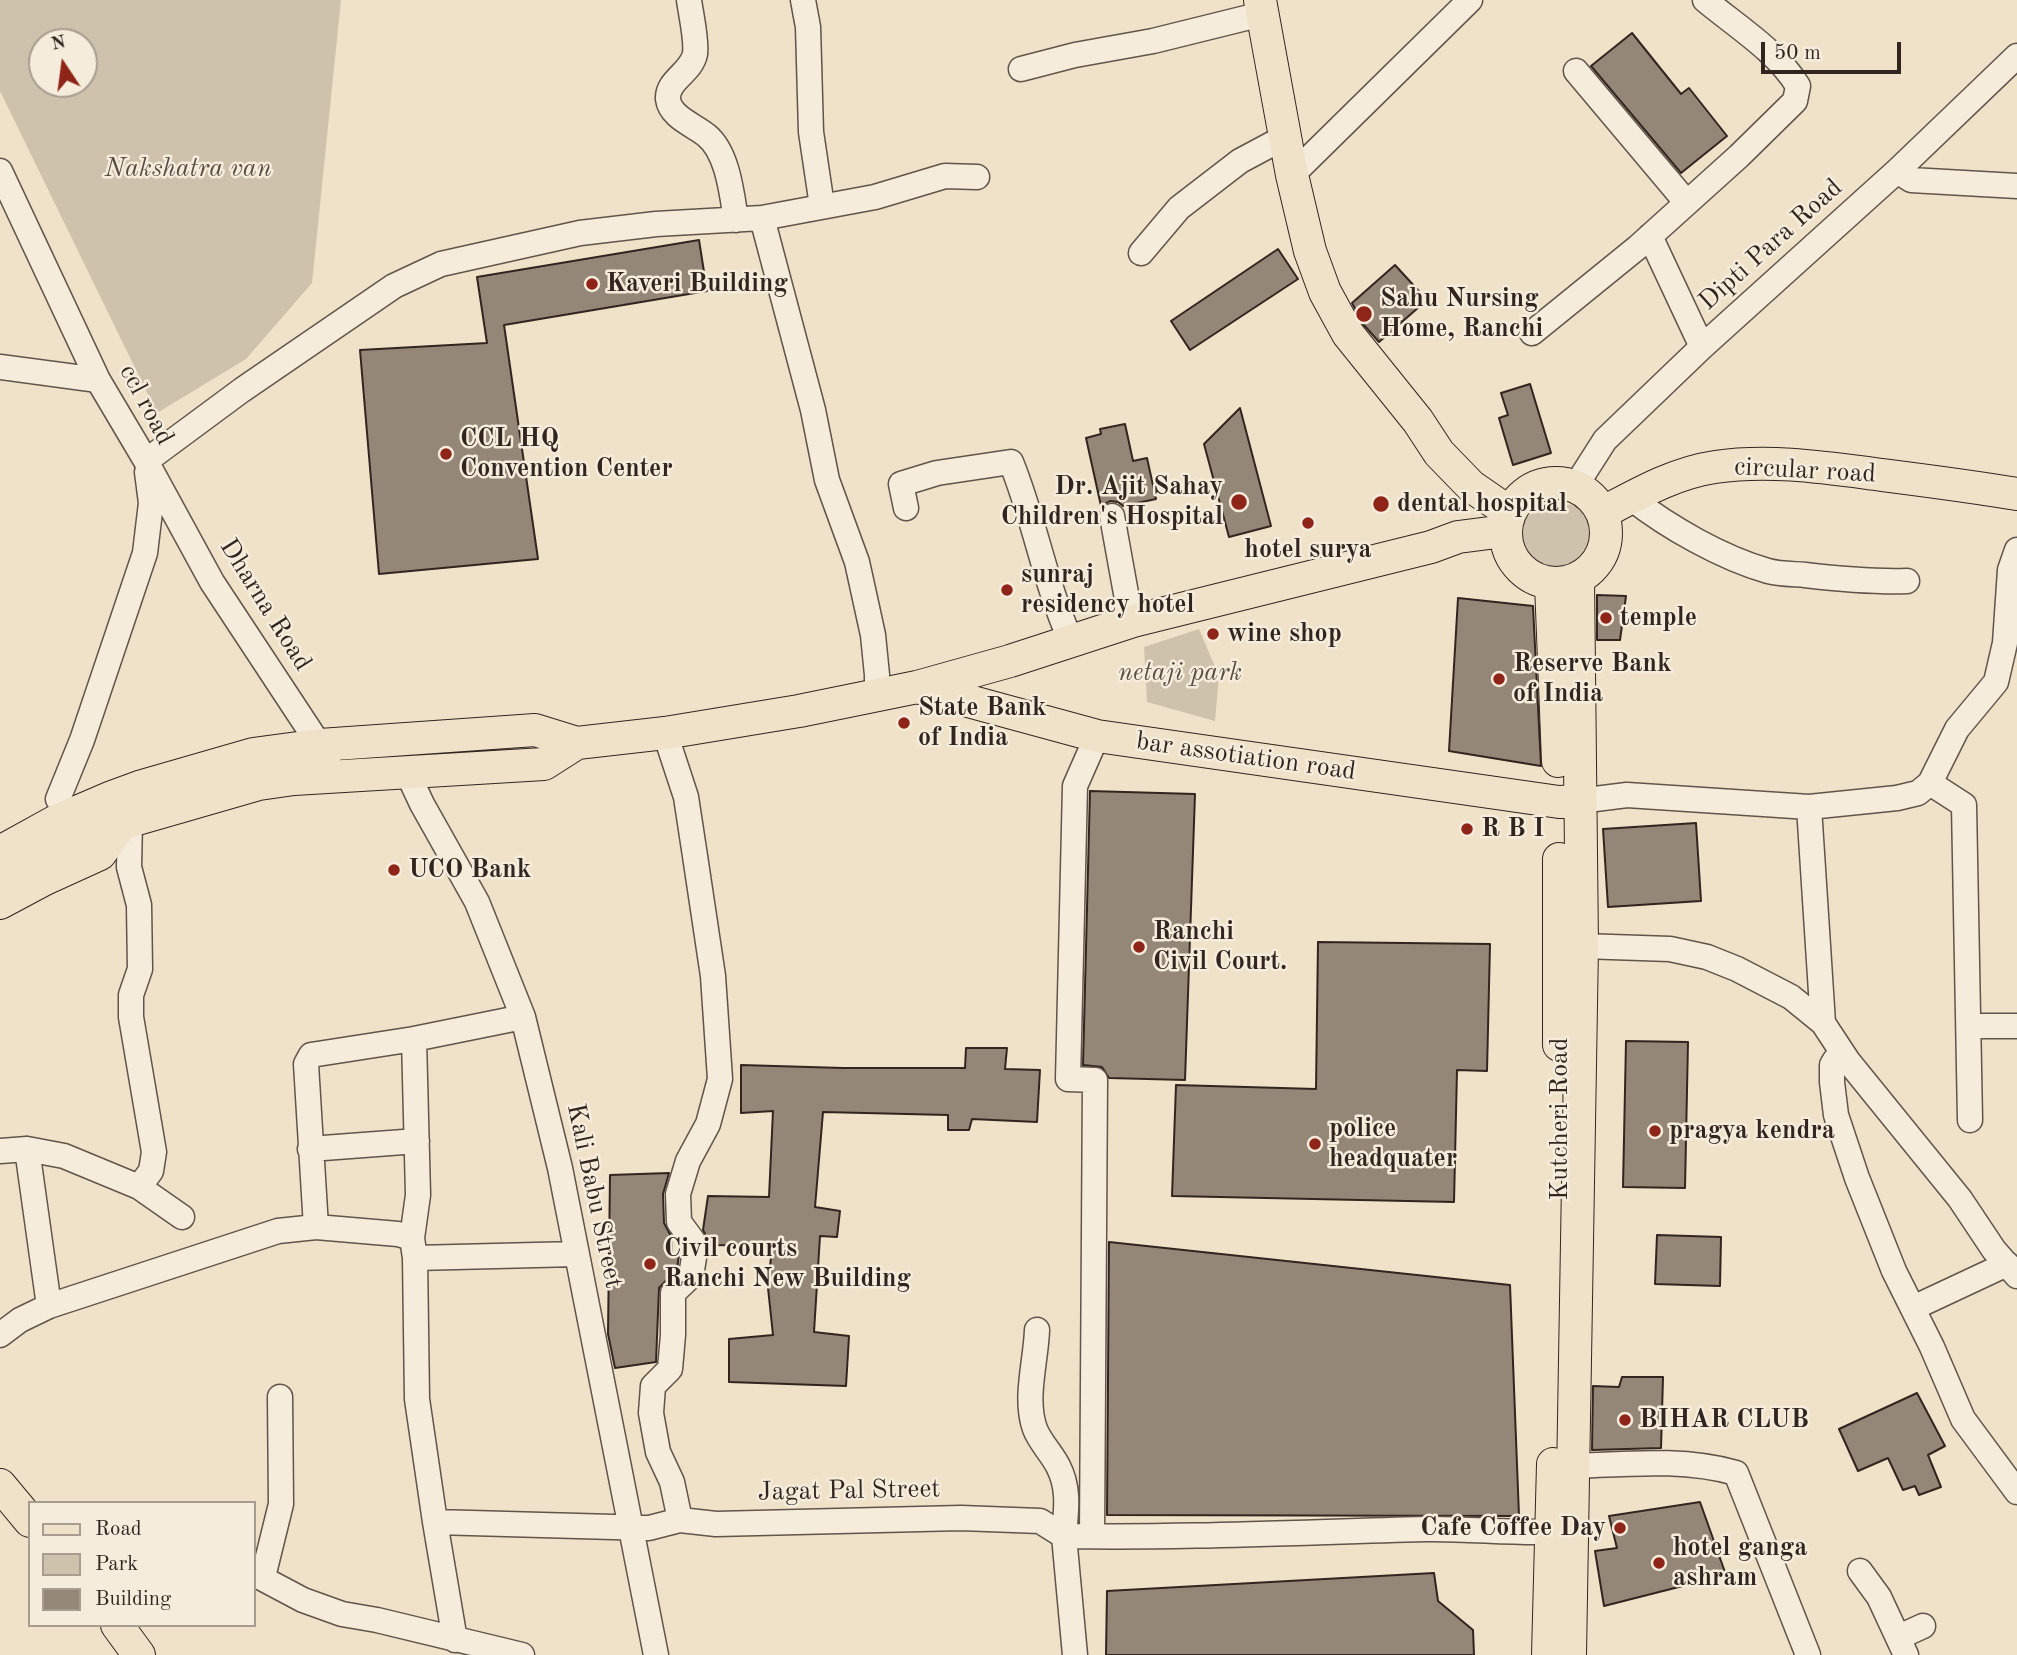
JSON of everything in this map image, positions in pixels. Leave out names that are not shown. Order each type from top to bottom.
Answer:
[{"type":"main road","points":[[1261,7],[1292,175],[1310,251],[1325,292],[1348,334],[1418,421],[1439,453],[1508,522]]},
{"type":"main road","points":[[1439,453],[1463,520],[1458,537]]},
{"type":"main road","name":"circular road","points":[[1602,513],[1681,475],[1714,467],[1754,464],[1816,466],[2017,494]]},
{"type":"main road","points":[[1556,483],[1575,487],[1591,497],[1602,513],[1606,532],[1603,551],[1593,567],[1565,581],[1533,578],[1518,566],[1508,550],[1508,522],[1521,497],[1537,486],[1556,483]]},
{"type":"main road","points":[[0,903],[100,854],[121,814],[142,786],[253,754],[320,745],[535,730],[577,743],[665,733],[877,697],[1133,621],[1431,547],[1508,522]]},
{"type":"main road","name":"Kutcheri Road","points":[[1548,1655],[1561,1532],[1560,1214],[1569,801],[1565,581]]},
{"type":"main road","name":"bar assotiation road","points":[[917,687],[1097,736],[1569,801]]},
{"type":"main road","points":[[0,852],[56,821],[121,814],[294,779],[544,764],[577,743]]},
{"type":"main road","points":[[0,827],[79,790],[121,814]]},
{"type":"main road","points":[[1569,801],[1582,946],[1574,1466],[1561,1532],[1570,1655]]},
{"type":"main road","points":[[0,878],[121,814]]},
{"type":"main road","points":[[0,1485],[28,1519]]},
{"type":"main road","points":[[118,1627],[139,1655]]},
{"type":"street","points":[[689,0],[695,54],[688,68],[670,86],[668,100],[673,113],[709,137],[728,170],[736,220]]},
{"type":"street","points":[[803,0],[808,27],[811,132],[822,206]]},
{"type":"street","points":[[1292,175],[1470,0]]},
{"type":"street","points":[[1532,333],[1650,236],[1795,101],[1798,86],[1791,74],[1705,0]]},
{"type":"street","points":[[1021,69],[1075,55],[1153,41],[1261,7]]},
{"type":"street","name":"Dipti Para Road","points":[[1575,487],[1605,440],[1702,347],[1897,171],[2017,56]]},
{"type":"street","points":[[1576,71],[1687,203]]},
{"type":"street","points":[[1141,253],[1179,208],[1240,161],[1285,137]]},
{"type":"street","name":"ccl road","points":[[0,171],[98,380],[146,461],[151,503],[145,553],[82,740],[58,799]]},
{"type":"street","points":[[1897,171],[1911,180],[2017,186]]},
{"type":"street","points":[[146,461],[242,390],[394,286],[440,264],[580,233],[656,224],[762,218],[875,197],[945,176],[977,177]]},
{"type":"street","points":[[762,218],[810,398],[827,480],[857,562],[873,635],[877,697]]},
{"type":"street","points":[[1650,236],[1702,347]]},
{"type":"street","points":[[0,367],[98,380]]},
{"type":"street","name":"Dharna Road","points":[[146,461],[212,582],[339,777]]},
{"type":"street","points":[[906,508],[901,484],[937,473],[1011,462],[1020,484],[1050,589],[1071,641]]},
{"type":"street","points":[[1631,498],[1659,520],[1734,559],[1770,572],[1882,582],[1907,581]]},
{"type":"street","points":[[1112,516],[1133,621]]},
{"type":"street","points":[[1569,801],[1627,795],[1809,807],[1897,798],[1918,793],[1930,782],[1957,729],[1996,682],[2005,643],[2011,570],[2017,550]]},
{"type":"street","points":[[665,733],[686,797],[713,976],[720,1079],[708,1124],[688,1161],[678,1194],[679,1222],[696,1245],[691,1276],[673,1293],[670,1368],[653,1386],[651,1413],[658,1452],[672,1482],[680,1520]]},
{"type":"street","points":[[1092,1536],[1095,1080],[1068,1079],[1075,786],[1097,736]]},
{"type":"street","name":"Kali Babu Street","points":[[407,772],[477,902],[523,1017],[561,1168],[656,1655]]},
{"type":"street","points":[[1930,782],[1964,806],[1970,1120]]},
{"type":"street","points":[[1809,807],[1823,1023]]},
{"type":"street","points":[[121,814],[129,867],[139,905],[140,969],[131,995],[131,1017],[154,1152],[151,1171],[139,1187]]},
{"type":"street","points":[[1582,946],[1670,949],[1707,957],[1791,997],[1823,1023],[1848,1061],[1960,1199],[1994,1250],[2012,1270],[1913,1308]]},
{"type":"street","points":[[316,1227],[306,1064],[311,1055],[414,1039],[523,1017]]},
{"type":"street","points":[[1970,1027],[2017,1026]]},
{"type":"street","points":[[414,1039],[418,1195],[414,1248],[417,1399],[456,1640]]},
{"type":"street","points":[[1848,1061],[1835,1060],[1832,1065],[1836,1115],[1857,1178],[1894,1271],[1932,1347],[1963,1419],[2017,1492]]},
{"type":"street","points":[[310,1149],[417,1141]]},
{"type":"street","points":[[27,1149],[50,1306]]},
{"type":"street","points":[[0,1151],[27,1149],[64,1156],[139,1187],[182,1216]]},
{"type":"street","points":[[0,1335],[20,1320],[50,1306],[267,1233],[316,1227],[398,1234],[414,1248],[576,1254]]},
{"type":"street","points":[[1037,1331],[1030,1378],[1035,1429],[1059,1468],[1067,1489],[1064,1536],[1075,1655]]},
{"type":"street","points":[[280,1397],[281,1504],[258,1575],[303,1600],[342,1614],[522,1655]]},
{"type":"street","points":[[1574,1466],[1714,1466],[1736,1473],[1808,1655]]},
{"type":"street","name":"Jagat Pal Street","points":[[435,1522],[649,1528],[680,1520],[716,1524],[961,1518],[1040,1521],[1064,1536]]},
{"type":"street","points":[[1064,1536],[1183,1537],[1450,1528],[1561,1532]]},
{"type":"street","points":[[1860,1571],[1879,1597],[1902,1646],[1923,1626]]},
{"type":"green space","name":"Nakshatra van","points":[[0,0],[341,0],[312,283],[246,359],[157,413],[0,91]]},
{"type":"green space","points":[[1576,504],[1598,517],[1599,532],[1572,564],[1550,566],[1541,563],[1528,551],[1518,522],[1543,507]]},
{"type":"green space","name":"netaji park","points":[[1199,629],[1219,676],[1215,721],[1147,702],[1144,647]]},
{"type":"building","points":[[1632,33],[1681,94],[1689,88],[1727,136],[1681,173],[1591,66]]},
{"type":"building","name":"CCL HQ Convention Center","points":[[699,240],[707,291],[504,325],[538,559],[379,574],[360,350],[487,343],[477,277]]},
{"type":"building","points":[[1278,249],[1298,279],[1190,350],[1171,321]]},
{"type":"building","points":[[1395,265],[1427,300],[1379,342],[1363,324],[1352,303]]},
{"type":"building","points":[[1530,384],[1551,453],[1513,465],[1499,418],[1508,415],[1501,393]]},
{"type":"building","points":[[1240,408],[1271,526],[1229,537],[1204,444]]},
{"type":"building","points":[[1125,424],[1133,461],[1147,458],[1156,499],[1123,506],[1110,501],[1101,506],[1086,438],[1101,434],[1100,429]]},
{"type":"building","name":"temple","points":[[1597,595],[1626,596],[1620,640],[1597,640]]},
{"type":"building","name":"Reserve Bank of India","points":[[1458,598],[1533,606],[1541,766],[1449,751]]},
{"type":"building","points":[[1090,791],[1195,794],[1185,1080],[1109,1078],[1102,1067],[1083,1065]]},
{"type":"building","points":[[1696,823],[1701,901],[1608,907],[1603,829]]},
{"type":"building","points":[[1318,942],[1490,944],[1487,1071],[1457,1070],[1454,1202],[1172,1196],[1176,1085],[1316,1089]]},
{"type":"building","name":"pragya kendra","points":[[1626,1041],[1688,1042],[1685,1188],[1623,1187]]},
{"type":"building","points":[[966,1048],[1007,1048],[1005,1069],[1040,1070],[1037,1122],[972,1119],[969,1130],[948,1130],[948,1115],[823,1112],[815,1207],[840,1211],[837,1237],[820,1236],[814,1332],[849,1336],[846,1386],[729,1382],[729,1339],[773,1335],[768,1288],[772,1246],[711,1245],[703,1230],[708,1196],[769,1197],[773,1111],[741,1113],[741,1065],[965,1068]]},
{"type":"building","name":"Civil courts Ranchi New Building","points":[[669,1173],[663,1194],[664,1223],[672,1238],[672,1254],[679,1255],[677,1269],[659,1288],[656,1362],[615,1368],[608,1334],[610,1175]]},
{"type":"building","points":[[1657,1235],[1721,1237],[1720,1286],[1655,1284]]},
{"type":"building","points":[[1109,1242],[1510,1285],[1519,1516],[1107,1515]]},
{"type":"building","name":"BIHAR CLUB","points":[[1622,1377],[1663,1377],[1661,1448],[1592,1450],[1593,1386],[1619,1387]]},
{"type":"building","points":[[1917,1393],[1945,1446],[1928,1455],[1941,1487],[1919,1495],[1915,1486],[1903,1490],[1888,1458],[1858,1471],[1839,1429]]},
{"type":"building","name":"hotel ganga ashram","points":[[1700,1502],[1726,1575],[1604,1606],[1595,1551],[1617,1548],[1609,1516]]},
{"type":"building","points":[[1434,1573],[1438,1601],[1473,1630],[1474,1655],[1106,1655],[1107,1591]]},
{"type":"place","name":"Kaveri Building","points":[[592,284]]},
{"type":"place","name":"Sahu Nursing Home, Ranchi","points":[[1364,314]]},
{"type":"place","name":"CCL HQ Convention Center","points":[[446,454]]},
{"type":"place","name":"Dr. Ajit Sahay Children's Hospital","points":[[1239,502]]},
{"type":"place","name":"dental hospital","points":[[1381,504]]},
{"type":"place","name":"hotel surya","points":[[1308,523]]},
{"type":"place","name":"sunraj residency hotel","points":[[1007,590]]},
{"type":"place","name":"temple","points":[[1606,618]]},
{"type":"place","name":"wine shop","points":[[1213,634]]},
{"type":"place","name":"Reserve Bank of India","points":[[1499,679]]},
{"type":"place","name":"State Bank of India","points":[[904,723]]},
{"type":"place","name":"R B I","points":[[1467,829]]},
{"type":"place","name":"UCO Bank","points":[[394,870]]},
{"type":"place","name":"Ranchi Civil Court.","points":[[1139,947]]},
{"type":"place","name":"pragya kendra","points":[[1655,1131]]},
{"type":"place","name":"police headquater","points":[[1315,1144]]},
{"type":"place","name":"Civil courts Ranchi New Building","points":[[650,1264]]},
{"type":"place","name":"BIHAR CLUB","points":[[1625,1420]]},
{"type":"place","name":"Cafe Coffee Day","points":[[1620,1528]]},
{"type":"place","name":"hotel ganga ashram","points":[[1659,1563]]}]
